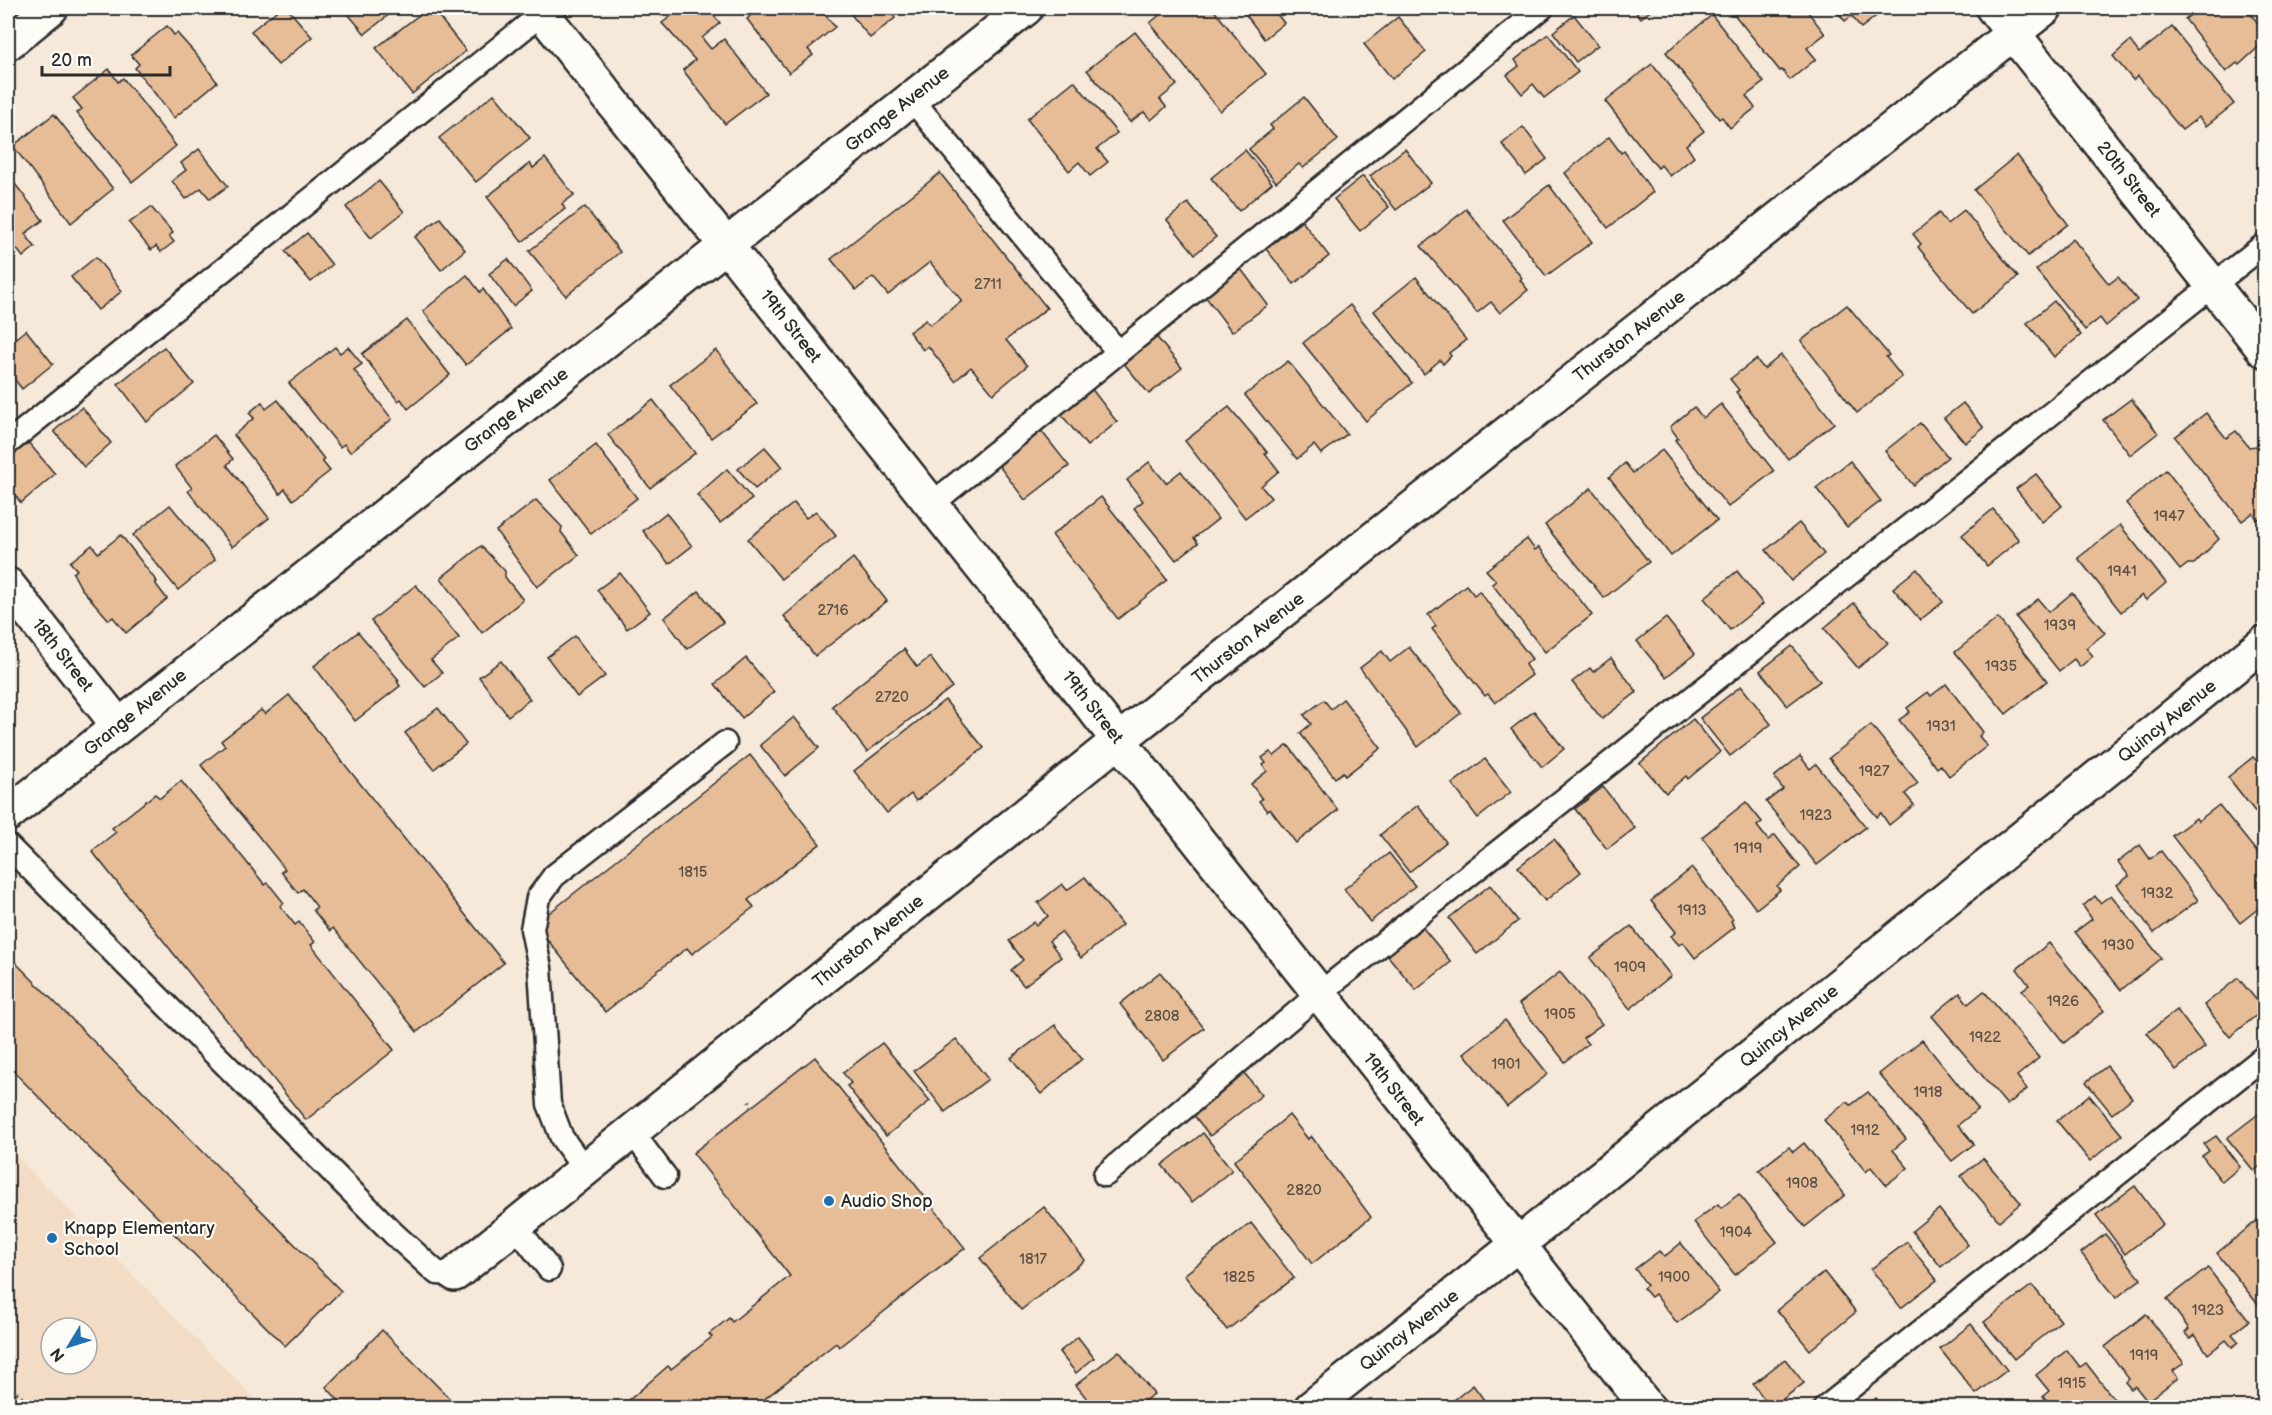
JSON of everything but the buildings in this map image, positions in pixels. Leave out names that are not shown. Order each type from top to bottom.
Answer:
[{"type":"street","points":[[8,43],[51,8]]},
{"type":"street","name":"Grange Avenue","points":[[8,814],[1026,8]]},
{"type":"street","name":"20th Street","points":[[1992,8],[2265,350]]},
{"type":"street","name":"Thurston Avenue","points":[[455,1274],[1119,740],[2045,8]]},
{"type":"street","name":"19th Street","points":[[543,9],[726,244],[1647,1407]]},
{"type":"street","name":"18th Street","points":[[8,585],[118,725]]},
{"type":"street","name":"Quincy Avenue","points":[[1311,1407],[1517,1245],[2265,643]]},
{"type":"lane","points":[[932,504],[1542,8]]},
{"type":"lane","points":[[8,443],[543,9]]},
{"type":"lane","points":[[911,98],[1118,352]]},
{"type":"lane","points":[[1105,1175],[1320,993],[2265,245]]},
{"type":"lane","points":[[585,1170],[562,1137],[549,1104],[540,968],[532,929],[538,898],[554,876],[725,743]]},
{"type":"lane","points":[[8,846],[394,1234],[437,1273],[455,1274]]},
{"type":"lane","points":[[1825,1407],[2265,1057]]},
{"type":"lane","points":[[632,1132],[665,1176]]},
{"type":"lane","points":[[515,1226],[549,1269]]},
{"type":"path","points":[[749,1101],[753,1106]]},
{"type":"path","points":[[8,1384],[31,1407]]},
{"type":"shaded area","name":"Knapp Elementary School","points":[[8,1148],[264,1407],[8,1407]]},
{"type":"place","name":"Audio Shop","points":[[829,1201]]},
{"type":"place","name":"Knapp Elementary School","points":[[52,1238]]}]
